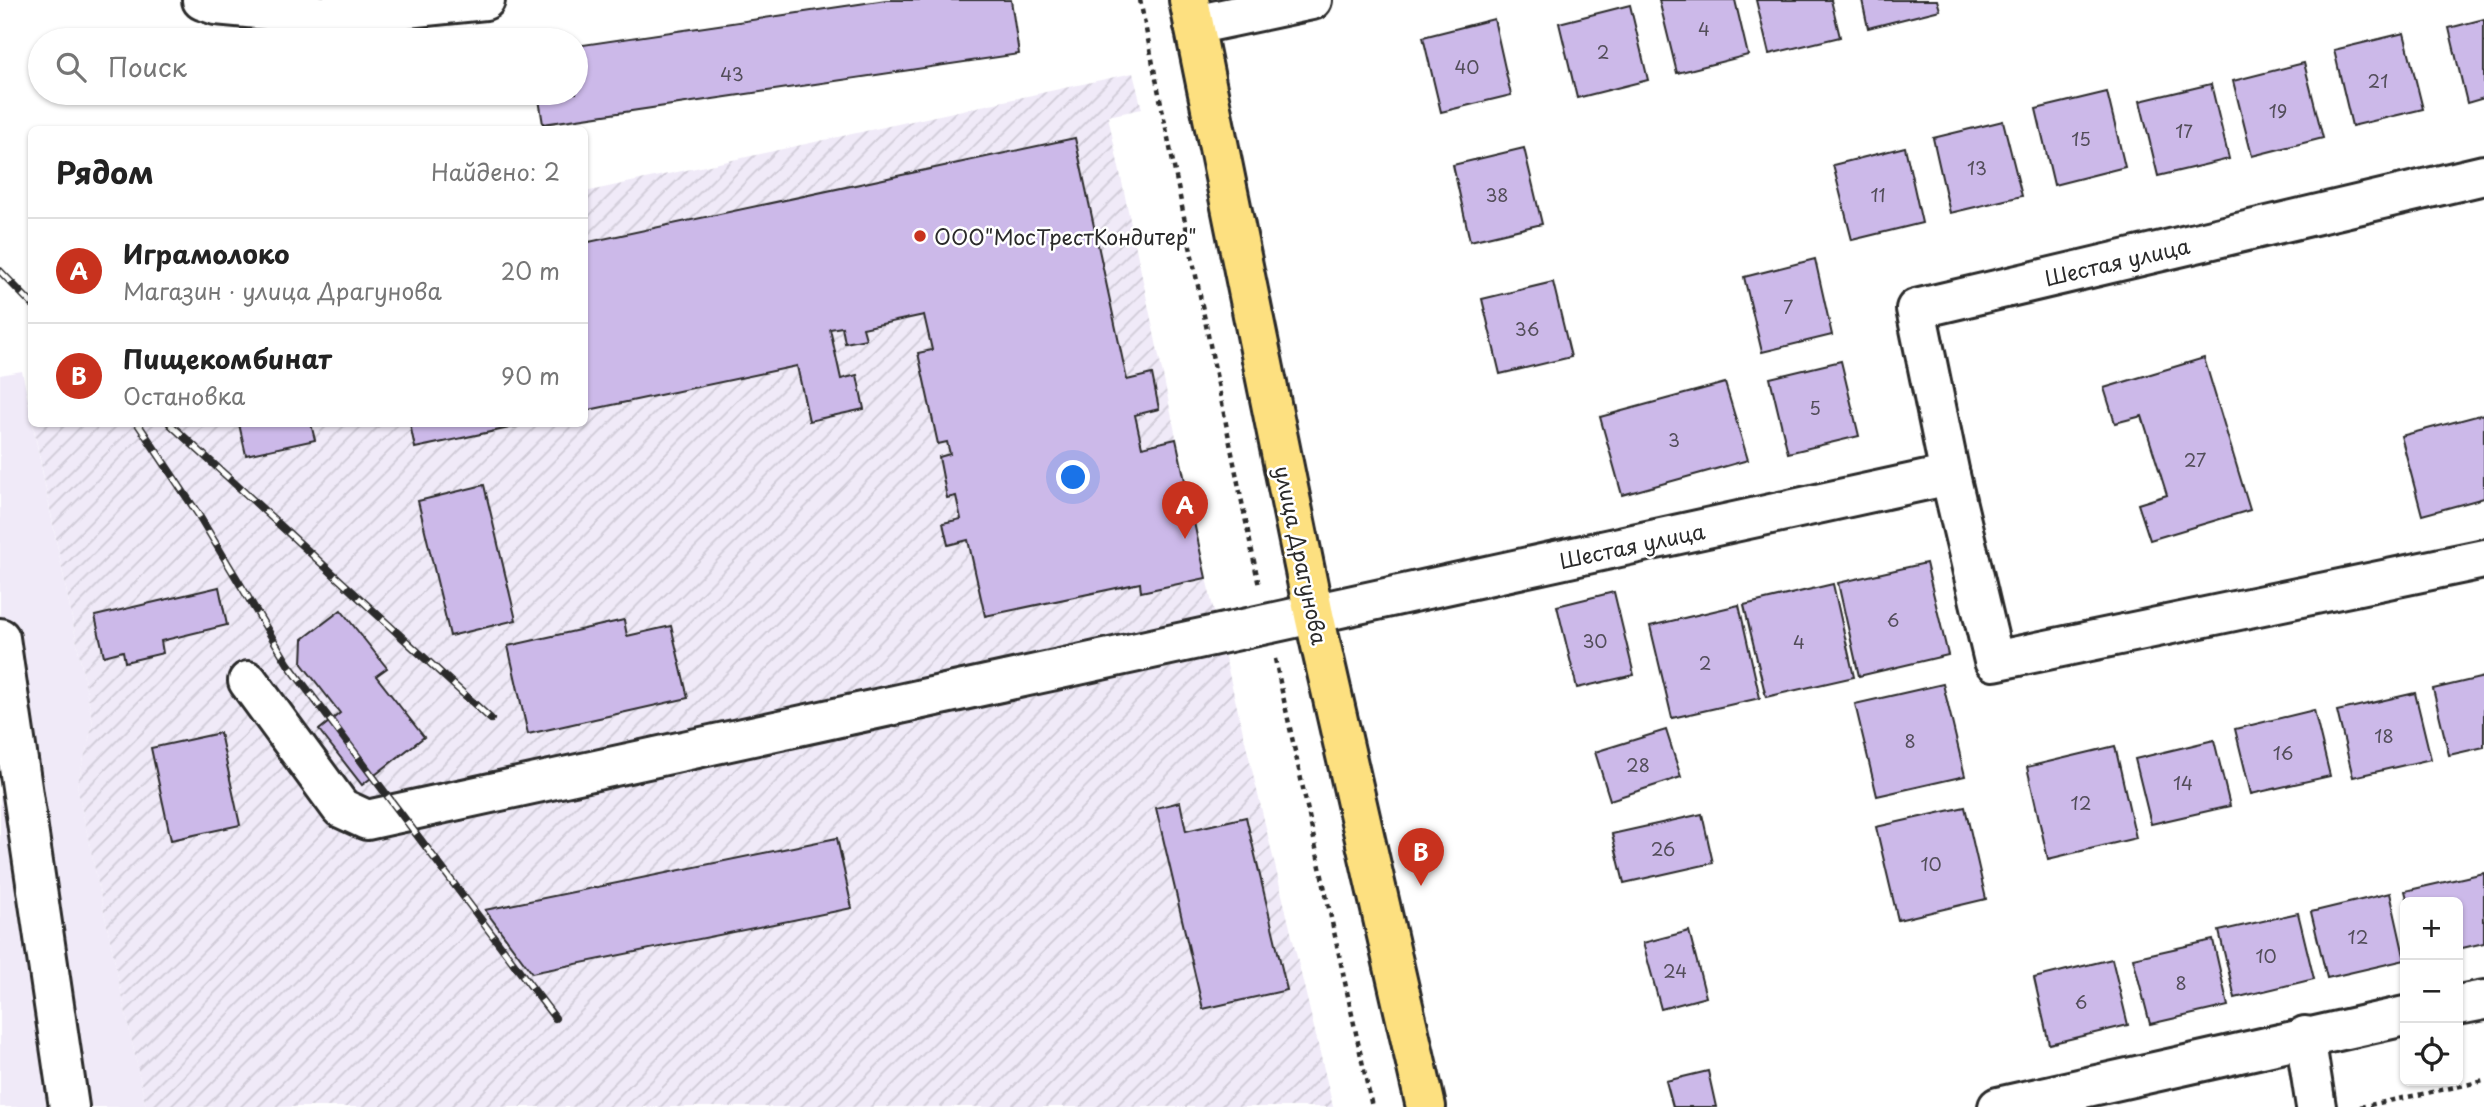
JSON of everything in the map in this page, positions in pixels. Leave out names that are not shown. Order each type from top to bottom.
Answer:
[{"type":"main road","name":"улица Драгунова","points":[[1192,13],[1314,615],[1426,1107]]},
{"type":"street","points":[[202,0],[216,5],[327,16],[485,0]]},
{"type":"street","points":[[1192,13],[1312,0]]},
{"type":"street","name":"Шестая улица","points":[[2484,174],[1916,309],[1950,475],[1994,661],[2484,559]]},
{"type":"street","name":"Шестая улица","points":[[248,681],[341,808],[367,820],[1950,475]]},
{"type":"street","points":[[0,638],[69,1107]]},
{"type":"street","points":[[2463,1004],[2484,1000]]},
{"type":"street","points":[[1998,1107],[2305,1036],[2400,1017]]},
{"type":"street","points":[[2305,1036],[2316,1107]]},
{"type":"path","points":[[1140,0],[1267,626],[1372,1107]]},
{"type":"path","points":[[2360,1107],[2484,1081]]},
{"type":"shaded area","points":[[1133,73],[1142,109],[1108,116],[1206,578],[1333,1107],[146,1107],[77,786],[93,723],[34,427],[588,427],[588,191]]},
{"type":"shaded area","points":[[22,371],[28,401],[28,427],[33,427],[93,723],[77,786],[146,1107],[0,1107],[0,375]]},
{"type":"building","points":[[886,0],[1011,0],[1019,54],[543,124],[540,105],[588,105],[588,44]]},
{"type":"building","points":[[1659,0],[1735,0],[1748,55],[1677,73]]},
{"type":"building","points":[[1756,0],[1831,0],[1840,37],[1769,54]]},
{"type":"building","points":[[1862,0],[1937,0],[1940,10],[1868,28]]},
{"type":"building","points":[[1630,5],[1648,80],[1577,98],[1559,23]]},
{"type":"building","points":[[1494,19],[1511,95],[1441,112],[1423,37]]},
{"type":"building","points":[[2484,19],[2484,98],[2467,103],[2449,28]]},
{"type":"building","points":[[2404,33],[2423,109],[2352,126],[2334,50]]},
{"type":"building","points":[[2304,63],[2323,138],[2252,156],[2233,81]]},
{"type":"building","points":[[2211,84],[2229,159],[2158,176],[2140,101]]},
{"type":"building","points":[[2107,92],[2125,167],[2054,185],[2036,109]]},
{"type":"building","points":[[2003,121],[2022,196],[1950,213],[1933,138]]},
{"type":"building","points":[[1075,138],[1127,380],[1152,374],[1159,409],[1135,415],[1142,447],[1176,439],[1206,578],[1141,592],[1140,583],[985,616],[968,540],[948,545],[943,523],[961,519],[956,496],[947,498],[939,457],[950,454],[947,442],[938,444],[918,353],[932,350],[924,315],[863,328],[866,339],[845,343],[842,327],[830,329],[841,379],[857,375],[864,409],[809,421],[797,366],[588,410],[588,242]]},
{"type":"building","points":[[1905,147],[1922,223],[1852,240],[1833,165]]},
{"type":"building","points":[[1524,148],[1542,224],[1470,241],[1453,165]]},
{"type":"building","points":[[1815,259],[1832,335],[1762,352],[1744,277]]},
{"type":"building","points":[[1553,282],[1571,357],[1500,374],[1482,299]]},
{"type":"building","points":[[2204,358],[2250,510],[2150,540],[2138,504],[2167,495],[2142,416],[2115,423],[2104,388]]},
{"type":"building","points":[[1841,361],[1859,436],[1788,453],[1770,378]]},
{"type":"building","points":[[1725,383],[1748,460],[1622,495],[1600,417]]},
{"type":"building","points":[[2484,414],[2484,498],[2422,515],[2401,436]]},
{"type":"building","points":[[240,427],[312,427],[315,440],[246,455]]},
{"type":"building","points":[[411,427],[514,427],[415,448]]},
{"type":"building","points":[[484,485],[516,620],[450,636],[418,501]]},
{"type":"building","points":[[1926,563],[1948,655],[1859,676],[1838,583]]},
{"type":"building","points":[[1833,584],[1854,677],[1766,697],[1744,605]]},
{"type":"building","points":[[219,587],[227,625],[161,641],[163,653],[125,662],[123,651],[104,656],[95,616]]},
{"type":"building","points":[[1614,592],[1634,675],[1577,688],[1557,606]]},
{"type":"building","points":[[1739,605],[1760,698],[1672,718],[1650,626]]},
{"type":"building","points":[[341,610],[387,668],[376,676],[424,737],[362,785],[319,730],[340,713],[302,664],[303,639]]},
{"type":"building","points":[[624,620],[627,636],[671,626],[688,698],[528,734],[508,646]]},
{"type":"building","points":[[2484,677],[2484,747],[2449,755],[2433,689]]},
{"type":"building","points":[[1943,684],[1965,776],[1877,796],[1855,704]]},
{"type":"building","points":[[2415,693],[2431,759],[2353,777],[2337,711]]},
{"type":"building","points":[[2314,710],[2330,776],[2251,794],[2235,729]]},
{"type":"building","points":[[1666,730],[1681,777],[1610,800],[1595,752]]},
{"type":"building","points":[[220,733],[240,825],[171,840],[151,748]]},
{"type":"building","points":[[2214,740],[2230,806],[2151,824],[2135,759]]},
{"type":"building","points":[[2115,746],[2136,838],[2048,859],[2027,767]]},
{"type":"building","points":[[1180,802],[1186,831],[1246,817],[1287,990],[1203,1009],[1156,808]]},
{"type":"building","points":[[1965,807],[1986,899],[1898,920],[1876,827]]},
{"type":"building","points":[[1702,814],[1713,863],[1624,883],[1612,834]]},
{"type":"building","points":[[837,838],[852,908],[532,973],[485,910]]},
{"type":"building","points":[[2484,873],[2484,943],[2463,948],[2463,897],[2407,897],[2405,891]]},
{"type":"building","points":[[2390,893],[2400,938],[2400,961],[2327,978],[2311,912]]},
{"type":"building","points":[[2298,913],[2314,979],[2235,998],[2219,931]]},
{"type":"building","points":[[1689,931],[1706,997],[1661,1009],[1643,943]]},
{"type":"building","points":[[2213,940],[2228,1006],[2150,1024],[2133,958]]},
{"type":"building","points":[[2112,959],[2128,1025],[2049,1044],[2034,978]]},
{"type":"building","points":[[1708,1071],[1716,1107],[1673,1107],[1666,1081]]},
{"type":"railway","points":[[0,271],[28,300]]},
{"type":"railway","points":[[140,427],[198,514],[288,664],[555,1018]]},
{"type":"railway","points":[[173,427],[491,719]]},
{"type":"place","name":"ООО\"МосТрестКондитер\"","points":[[920,236]]},
{"type":"place","name":"Играмолоко","points":[[1185,539]]},
{"type":"place","name":"Пищекомбинат","points":[[1421,886]]}]
